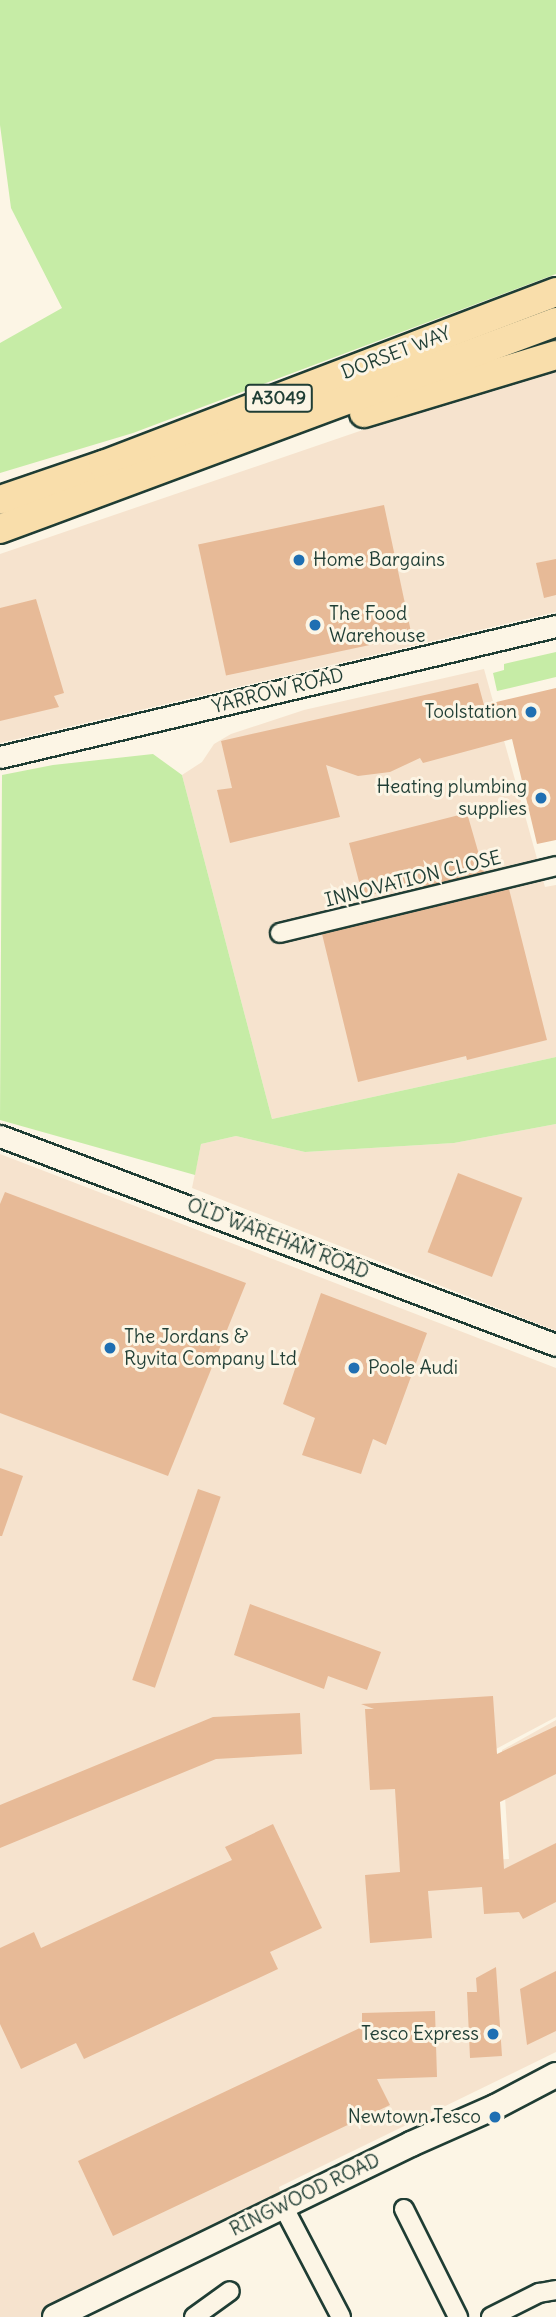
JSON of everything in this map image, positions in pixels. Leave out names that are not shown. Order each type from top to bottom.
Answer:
[{"type":"highway","name":"DORSET WAY","points":[[0,500],[103,465],[556,292]]},
{"type":"highway","name":"DORSET WAY","points":[[0,529],[556,322]]},
{"type":"highway","points":[[0,541],[379,408],[556,355]]},
{"type":"main road","name":"RINGWOOD ROAD","points":[[55,2317],[411,2144],[476,2117],[556,2075]]},
{"type":"street","name":"YARROW ROAD","points":[[0,757],[556,626]]},
{"type":"street","name":"INNOVATION CLOSE","points":[[280,933],[556,866]]},
{"type":"street","name":"OLD WAREHAM ROAD","points":[[0,1136],[556,1345]]},
{"type":"street","points":[[284,2206],[341,2317]]},
{"type":"street","points":[[404,2209],[458,2317]]},
{"type":"street","points":[[491,2317],[540,2293],[556,2290]]},
{"type":"street","points":[[194,2317],[212,2307],[230,2291]]},
{"type":"shaded area","points":[[556,372],[556,612],[0,743],[0,554],[392,420]]},
{"type":"shaded area","points":[[484,669],[545,887],[556,885],[556,1057],[272,1119],[182,775],[202,762],[214,744],[231,734],[304,710]]},
{"type":"shaded area","points":[[556,1124],[556,1331],[192,1188],[201,1144],[236,1136],[305,1152],[454,1143]]},
{"type":"shaded area","points":[[0,1154],[556,1368],[556,1717],[496,1749],[447,1862],[509,1859],[502,1750],[556,1720],[556,2052],[279,2187],[283,2206],[55,2317],[0,2317]]},
{"type":"green space","points":[[0,0],[556,0],[556,274],[133,433],[0,473],[0,343],[62,308],[11,208],[0,125]]},
{"type":"green space","points":[[556,652],[556,677],[497,691],[493,673],[504,670],[504,664]]},
{"type":"green space","points":[[153,754],[182,775],[272,1119],[556,1057],[556,1124],[454,1143],[305,1152],[236,1136],[201,1144],[195,1175],[0,1120],[2,775],[53,765]]},
{"type":"building","points":[[384,505],[412,636],[226,676],[198,545]]},
{"type":"building","points":[[556,559],[556,595],[544,598],[536,563]]},
{"type":"building","points":[[36,599],[64,693],[54,696],[59,707],[0,721],[0,608]]},
{"type":"building","points":[[478,683],[484,705],[556,688],[556,840],[537,844],[512,739],[423,763],[420,758],[390,772],[358,776],[326,765],[340,817],[230,843],[217,790],[232,788],[221,741]]},
{"type":"building","points":[[467,813],[484,872],[422,887],[421,882],[363,897],[349,843]]},
{"type":"building","points":[[509,889],[547,1040],[467,1060],[466,1056],[358,1082],[322,934]]},
{"type":"building","points":[[458,1173],[522,1198],[492,1277],[428,1252]]},
{"type":"building","name":"The Jordans & Ryvita Company Ltd","points":[[5,1192],[246,1283],[168,1476],[0,1413],[0,1204]]},
{"type":"building","name":"Poole Audi","points":[[321,1293],[427,1333],[386,1445],[373,1439],[361,1474],[302,1455],[315,1418],[283,1404]]},
{"type":"building","points":[[0,1468],[23,1476],[2,1536],[0,1536]]},
{"type":"building","points":[[198,1489],[221,1497],[155,1688],[132,1680]]},
{"type":"building","points":[[250,1604],[381,1652],[367,1690],[328,1676],[324,1689],[234,1655]]},
{"type":"building","points":[[493,1696],[497,1754],[556,1726],[556,1774],[500,1802],[504,1869],[556,1843],[556,1902],[523,1919],[519,1912],[484,1914],[482,1887],[428,1891],[432,1938],[370,1943],[365,1875],[400,1872],[395,1789],[370,1790],[365,1709],[374,1709],[361,1704]]},
{"type":"building","points":[[300,1713],[302,1754],[216,1759],[0,1848],[0,1805],[213,1717]]},
{"type":"building","points":[[273,1824],[322,1928],[270,1952],[278,1969],[84,2059],[76,2043],[21,2069],[0,2024],[0,1948],[34,1932],[41,1948],[232,1860],[225,1847]]},
{"type":"building","points":[[496,1967],[502,2056],[470,2058],[467,1992],[477,1992],[476,1978]]},
{"type":"building","points":[[556,1971],[556,2031],[527,2045],[520,1989]]},
{"type":"building","points":[[435,2011],[437,2077],[377,2079],[390,2105],[113,2236],[78,2161],[362,2027],[362,2013]]},
{"type":"place","name":"Home Bargains","points":[[299,560]]},
{"type":"place","name":"The Food Warehouse","points":[[315,625]]},
{"type":"place","name":"Toolstation","points":[[531,712]]},
{"type":"place","name":"Heating plumbing supplies","points":[[541,798]]},
{"type":"place","name":"The Jordans & Ryvita Company Ltd","points":[[110,1348]]},
{"type":"place","name":"Poole Audi","points":[[354,1368]]},
{"type":"place","name":"Tesco Express","points":[[493,2034]]},
{"type":"place","name":"Newtown Tesco","points":[[495,2117]]}]
